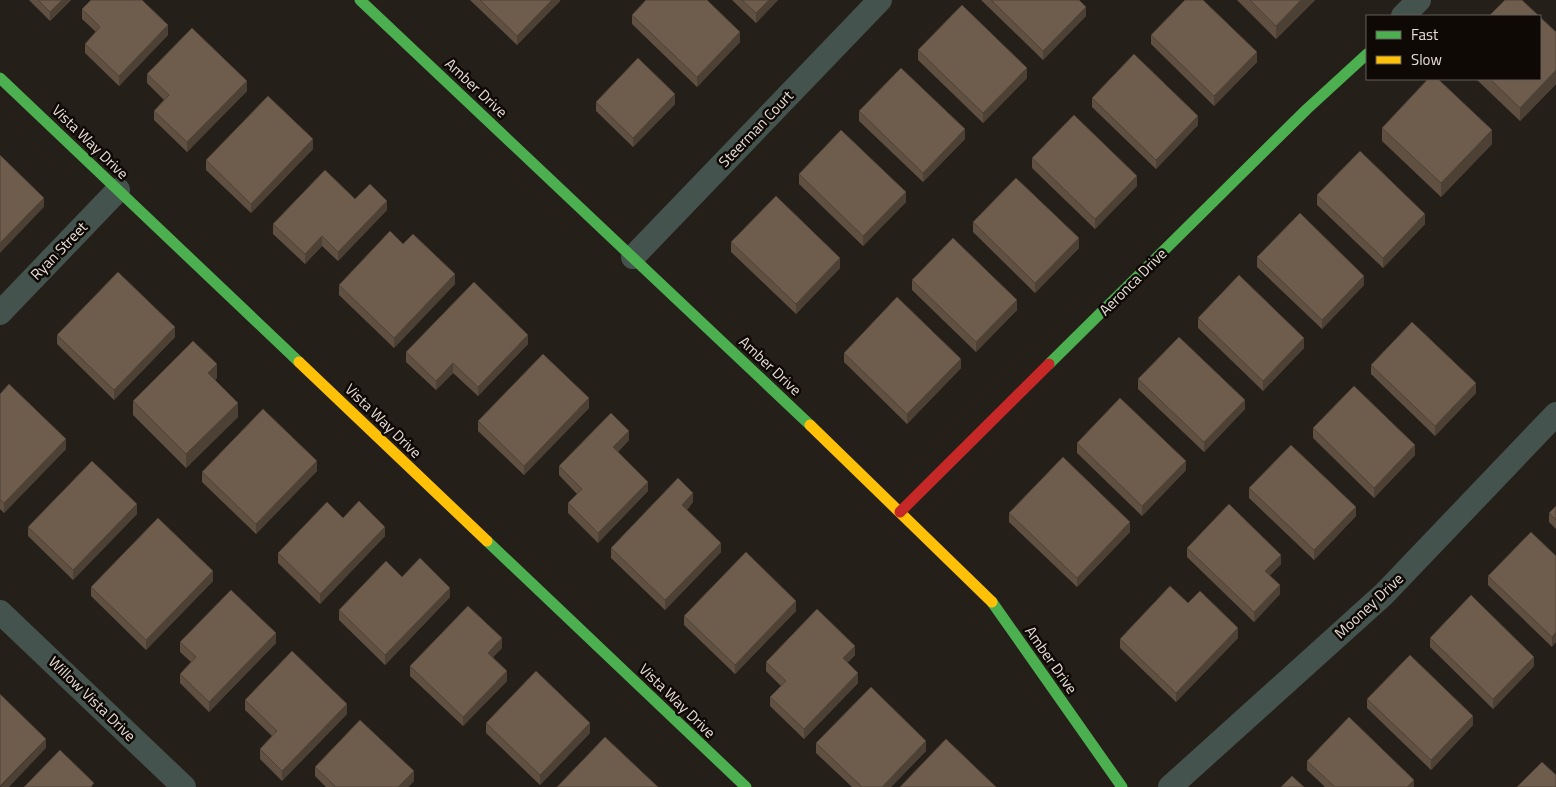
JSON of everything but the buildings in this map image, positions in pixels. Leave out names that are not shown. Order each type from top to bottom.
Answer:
[{"type":"street","name":"Amber Drive","points":[[360,0],[633,257],[990,599],[1122,787]]},
{"type":"street","name":"Steerman Court","points":[[633,257],[880,0]]},
{"type":"street","points":[[1404,15],[1419,0]]},
{"type":"street","name":"Aeronca Drive","points":[[900,512],[1307,109],[1366,55]]},
{"type":"street","name":"Vista Way Drive","points":[[0,78],[746,787]]},
{"type":"street","name":"Ryan Street","points":[[0,313],[118,190]]},
{"type":"street","name":"Mooney Drive","points":[[1170,787],[1384,594],[1556,414]]},
{"type":"street","name":"Willow Vista Drive","points":[[0,612],[184,787]]},
{"type":"traffic: fast","points":[[360,0],[810,425]]},
{"type":"traffic: fast","points":[[1049,364],[1307,109],[1366,55]]},
{"type":"traffic: fast","points":[[0,78],[299,362]]},
{"type":"traffic: fast","points":[[487,541],[746,787]]},
{"type":"traffic: fast","points":[[992,602],[1122,787]]},
{"type":"traffic: slow","points":[[299,362],[487,541]]},
{"type":"traffic: slow","points":[[810,425],[992,602]]},
{"type":"traffic: jam","points":[[900,512],[1049,364]]}]
